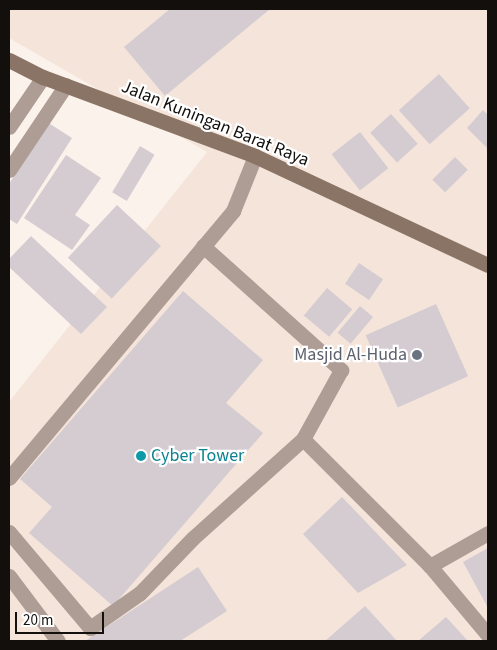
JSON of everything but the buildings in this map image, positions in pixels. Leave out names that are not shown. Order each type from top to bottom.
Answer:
[{"type":"street","name":"Jalan Kuningan Barat Raya","points":[[9,60],[66,85],[255,156],[488,265]]},
{"type":"street","points":[[9,127],[43,76]]},
{"type":"street","points":[[9,170],[66,85]]},
{"type":"street","points":[[9,478],[233,211],[255,156]]},
{"type":"street","points":[[9,532],[90,628],[140,593],[193,538],[303,439],[342,370],[203,246]]},
{"type":"street","points":[[303,439],[430,566],[488,635]]},
{"type":"street","points":[[430,566],[488,533]]},
{"type":"street","points":[[9,576],[58,641]]},
{"type":"shaded area","points":[[9,9],[488,9],[488,641],[9,641],[9,402],[207,152],[9,38]]},
{"type":"place","name":"Masjid Al-Huda","points":[[417,355]]},
{"type":"place","name":"Cyber Tower","points":[[141,456]]}]
